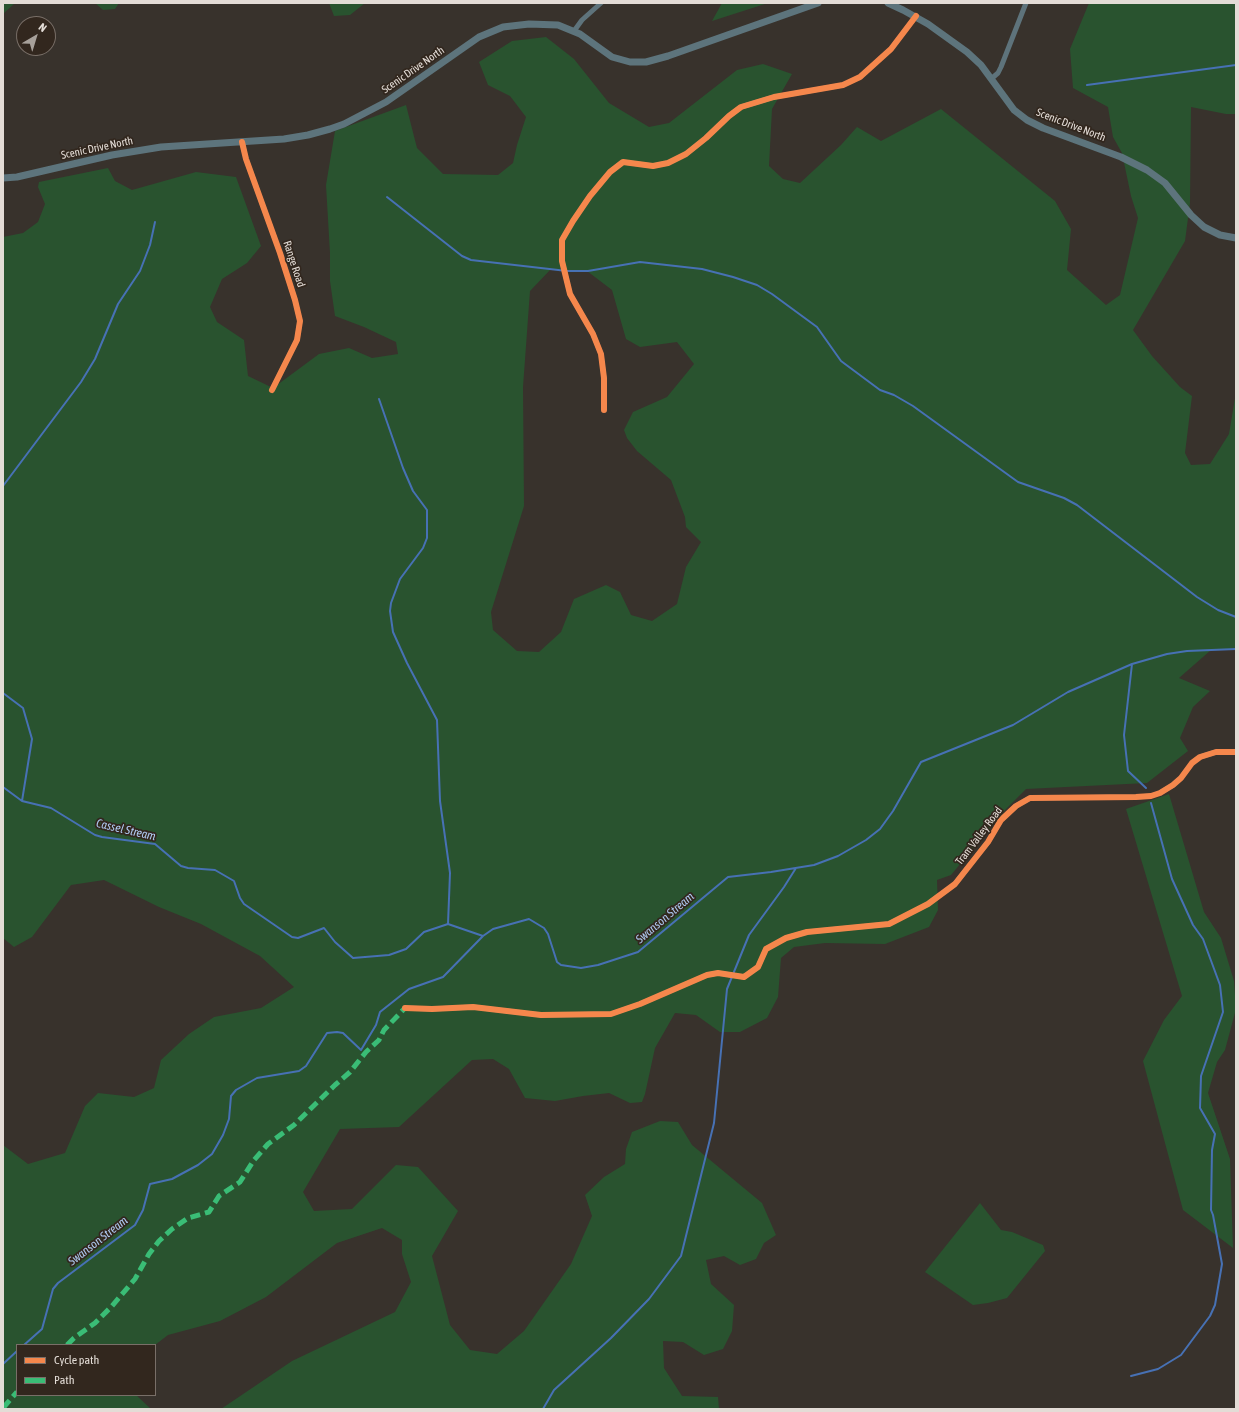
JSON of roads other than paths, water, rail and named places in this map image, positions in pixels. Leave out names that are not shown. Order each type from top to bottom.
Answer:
[{"type":"main road","name":"Scenic Drive North","points":[[3,178],[17,177],[88,160],[154,148],[185,144],[242,142],[296,137],[318,132],[344,124],[392,98],[479,37],[495,30],[520,24],[538,23],[558,25],[580,34],[612,57],[630,62],[646,62],[668,56],[818,3]]},
{"type":"main road","name":"Scenic Drive North","points":[[888,3],[916,16],[960,46],[981,65],[1014,110],[1027,120],[1042,128],[1121,157],[1147,170],[1165,182],[1194,218],[1204,227],[1220,235],[1236,238]]},
{"type":"street","points":[[574,31],[582,20],[601,3]]},
{"type":"street","points":[[991,79],[998,73],[1009,50],[1026,3]]},
{"type":"street","points":[[604,410],[604,378],[601,354],[593,334],[570,294],[562,261],[562,240],[590,196],[610,172],[623,162],[653,166],[668,163],[686,154],[741,107],[774,97],[843,85],[860,77],[891,49],[916,16]]},
{"type":"street","name":"Range Road","points":[[242,142],[246,159],[280,253],[300,321],[297,340],[272,390]]},
{"type":"street","name":"Tram Valley Road","points":[[405,1008],[432,1010],[473,1007],[541,1015],[611,1014],[640,1004],[707,975],[718,973],[744,977],[758,967],[766,949],[786,938],[807,932],[889,924],[928,904],[954,884],[988,842],[1001,820],[1016,806],[1030,798],[1151,796],[1173,785],[1200,757],[1216,752],[1236,752]]},
{"type":"waterway","points":[[1087,85],[1236,65]]},
{"type":"waterway","points":[[387,197],[462,256],[471,260],[567,271],[588,271],[640,262],[702,269],[757,285],[772,294],[817,327],[841,361],[880,390],[894,395],[913,406],[1018,482],[1064,498],[1077,505],[1197,597],[1218,610],[1236,617]]},
{"type":"waterway","points":[[3,486],[81,382],[95,359],[118,304],[140,271],[150,245],[155,222]]},
{"type":"waterway","points":[[379,399],[403,468],[413,491],[427,510],[427,538],[423,548],[400,579],[391,603],[390,611],[393,632],[407,663],[437,720],[440,801],[450,873],[448,924]]},
{"type":"waterway","name":"Swanson Stream","points":[[25,1344],[42,1329],[53,1289],[58,1283],[135,1225],[143,1210],[150,1184],[172,1179],[198,1165],[212,1154],[223,1135],[229,1119],[231,1096],[236,1090],[257,1078],[299,1071],[306,1066],[327,1033],[343,1033],[361,1050],[376,1025],[380,1012],[409,989],[443,977],[483,936],[493,929],[529,919],[544,928],[548,934],[557,962],[561,965],[581,968],[598,965],[638,952],[728,877],[814,865],[838,856],[866,840],[880,829],[893,811],[921,762],[1013,725],[1068,692],[1132,664],[1167,654],[1187,651],[1236,649]]},
{"type":"waterway","points":[[1132,664],[1124,735],[1128,771],[1146,788]]},
{"type":"waterway","points":[[3,693],[23,708],[32,739],[22,801]]},
{"type":"waterway","name":"Cassel Stream","points":[[3,787],[22,801],[51,808],[95,835],[155,844],[181,866],[215,870],[234,881],[240,898],[244,904],[292,937],[298,938],[324,928],[335,942],[353,958],[389,955],[406,949],[424,932],[448,924],[483,936]]},
{"type":"waterway","points":[[1131,1376],[1158,1369],[1181,1355],[1210,1316],[1215,1305],[1222,1264],[1211,1210],[1212,1150],[1215,1134],[1200,1108],[1201,1076],[1223,1012],[1220,985],[1203,939],[1193,925],[1172,879],[1151,803]]},
{"type":"waterway","points":[[543,1409],[554,1390],[611,1338],[649,1299],[681,1256],[714,1123],[727,989],[749,935],[796,868]]},
{"type":"waterway","name":"Swanson Stream","points":[[3,1364],[16,1352]]}]
